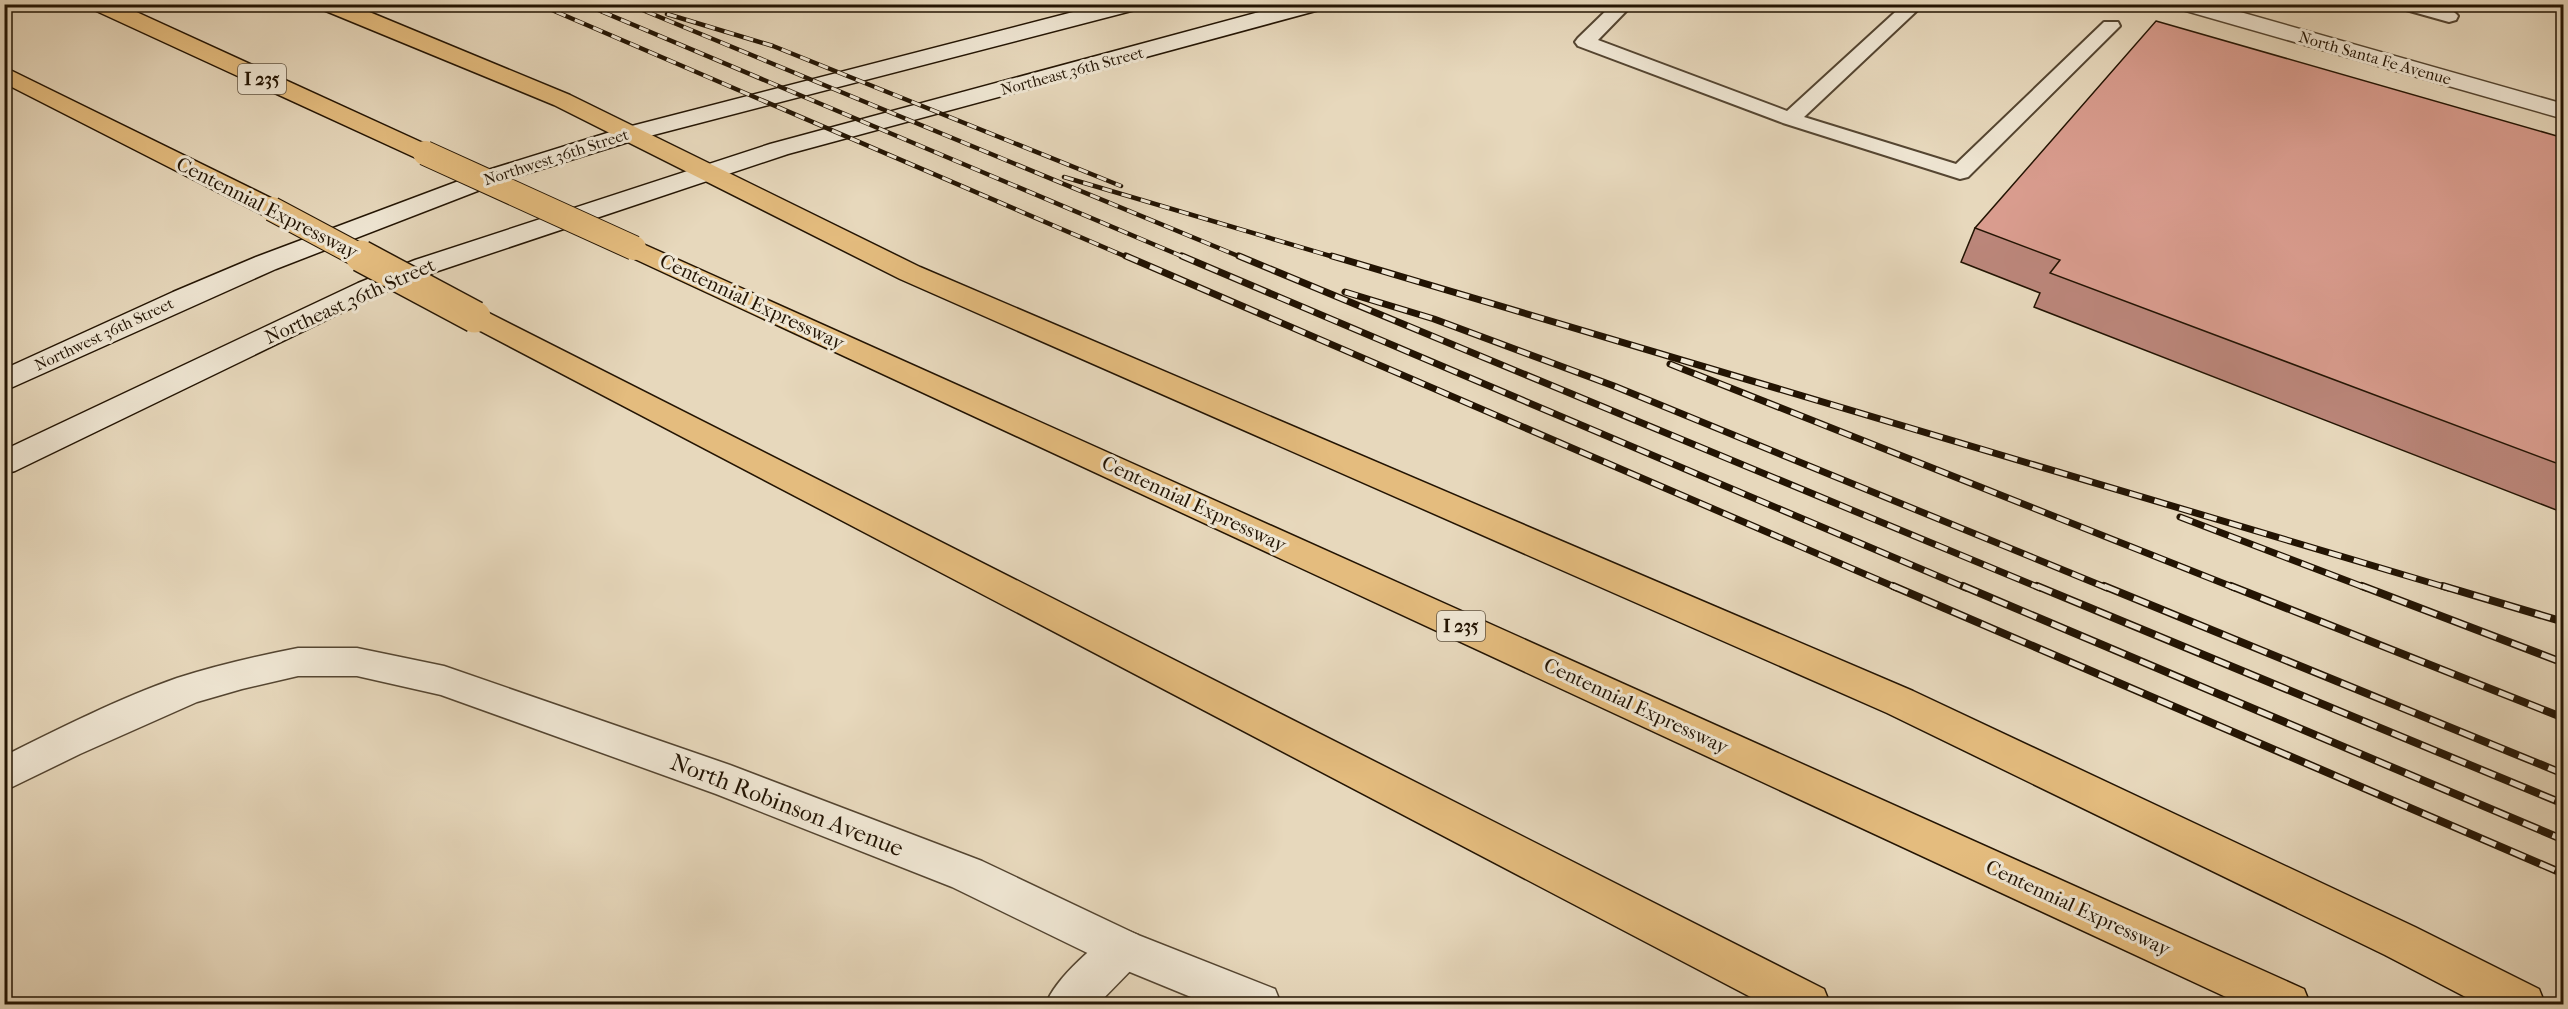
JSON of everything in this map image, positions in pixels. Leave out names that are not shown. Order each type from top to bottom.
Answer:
[{"type":"highway","name":"Centennial Expressway","points":[[100,4],[2288,1005]]},
{"type":"highway","points":[[329,4],[383,24],[562,100],[910,273],[1900,702],[2400,941],[2523,1005]]},
{"type":"highway","name":"Centennial Expressway","points":[[8,77],[272,209],[475,317],[1808,1005]]},
{"type":"main road","name":"Northwest 36th Street","points":[[4,381],[172,302],[497,174],[629,134],[1131,4]]},
{"type":"main road","name":"Northeast 36th Street","points":[[4,462],[368,289],[425,266],[708,172],[829,136],[1315,4]]},
{"type":"main road","name":"North Santa Fe Avenue","points":[[2187,4],[2564,112]]},
{"type":"main road","name":"North Robinson Avenue","points":[[4,775],[66,743],[187,690],[242,674],[298,662],[357,662],[444,681],[730,782],[967,874],[1123,948],[1259,1005]]},
{"type":"main road","points":[[1068,1005],[1123,948]]},
{"type":"lane","points":[[1624,4],[1586,42],[1790,119],[1960,172],[2111,26]]},
{"type":"lane","points":[[1887,4],[1911,8]]},
{"type":"lane","points":[[2406,4],[2449,16]]},
{"type":"lane","points":[[1790,119],[1911,8]]},
{"type":"building","points":[[2156,21],[2564,138],[2564,466],[2050,273],[2060,260],[1975,228]]},
{"type":"railway","points":[[538,4],[1129,258]]},
{"type":"railway","points":[[584,4],[1186,258]]},
{"type":"railway","points":[[628,4],[1243,258]]},
{"type":"railway","points":[[667,14],[773,46],[1121,186]]},
{"type":"railway","points":[[1064,177],[1337,258]]},
{"type":"railway","points":[[1126,256],[1897,588]]},
{"type":"railway","points":[[1182,256],[1966,588]]},
{"type":"railway","points":[[1239,256],[2040,588]]},
{"type":"railway","points":[[1332,256],[2448,588]]},
{"type":"railway","points":[[1345,292],[1434,319],[1614,386],[2107,588]]},
{"type":"railway","points":[[1670,364],[2235,588]]},
{"type":"railway","points":[[2180,517],[2366,588]]},
{"type":"railway","points":[[1893,586],[2564,874]]},
{"type":"railway","points":[[1963,586],[2564,840]]},
{"type":"railway","points":[[2037,586],[2564,804]]},
{"type":"railway","points":[[2104,586],[2564,774]]},
{"type":"railway","points":[[2231,586],[2564,718]]},
{"type":"railway","points":[[2362,586],[2564,663]]},
{"type":"railway","points":[[2443,586],[2564,622]]}]
